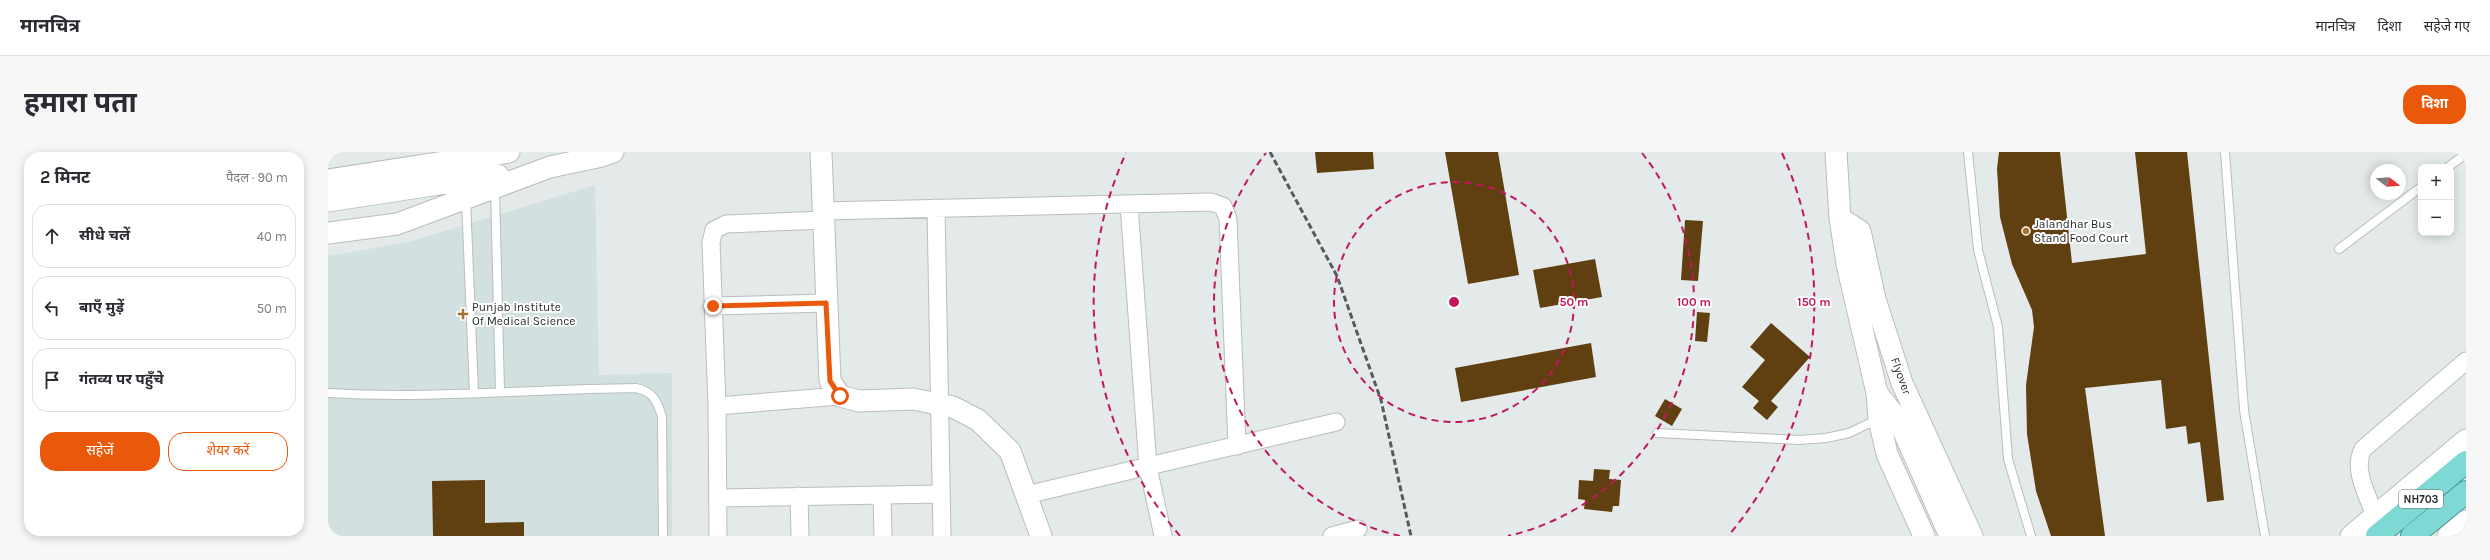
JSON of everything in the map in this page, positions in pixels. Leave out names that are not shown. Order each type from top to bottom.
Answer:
[{"type":"highway","name":"NH703","points":[[2376,526],[2466,462]]},
{"type":"highway","name":"NH703","points":[[2412,536],[2466,492]]},
{"type":"street","points":[[328,180],[509,152]]},
{"type":"street","points":[[328,202],[550,167],[602,156],[613,152]]},
{"type":"street","points":[[821,152],[830,381],[840,396]]},
{"type":"street","points":[[1836,152],[1840,218],[1847,264],[1877,393],[1879,419],[1887,454],[1924,536]]},
{"type":"street","points":[[328,233],[397,224],[495,186],[550,167]]},
{"type":"street","points":[[718,536],[717,406],[711,242],[714,230],[718,226],[823,216],[936,208],[1211,202],[1223,206],[1228,219],[1237,446]]},
{"type":"street","points":[[1129,204],[1148,466],[1163,536]]},
{"type":"street","points":[[936,208],[940,494],[942,536]]},
{"type":"street","name":"Flyover","points":[[1840,218],[1860,231],[1875,299],[1902,383],[1972,536]]},
{"type":"street","points":[[713,306],[826,303]]},
{"type":"street","points":[[2376,526],[2358,467],[2358,457],[2363,449],[2466,361]]},
{"type":"street","points":[[1877,393],[1899,421],[1950,536]]},
{"type":"street","points":[[717,406],[840,396],[859,401],[913,400],[953,407],[978,420],[1010,451],[1041,536]]},
{"type":"street","points":[[1026,495],[1336,422]]},
{"type":"street","points":[[2351,536],[2376,526],[2466,440]]},
{"type":"street","points":[[718,498],[940,494]]},
{"type":"street","points":[[882,495],[883,536]]},
{"type":"street","points":[[799,496],[800,536]]},
{"type":"street","points":[[2448,536],[2466,521]]},
{"type":"street","points":[[1332,536],[1358,529]]},
{"type":"lane","points":[[1968,152],[1978,250],[1998,326],[2008,459],[2031,536]]},
{"type":"lane","points":[[2225,152],[2244,410],[2265,536]]},
{"type":"lane","points":[[2452,164],[2466,154]]},
{"type":"lane","points":[[495,186],[500,391]]},
{"type":"lane","points":[[2339,249],[2418,189]]},
{"type":"lane","points":[[466,197],[474,393]]},
{"type":"lane","points":[[328,393],[415,396],[500,391],[636,388],[647,391],[657,400],[662,417],[663,536]]},
{"type":"lane","points":[[1657,433],[1800,440],[1826,438],[1849,432],[1879,419]]},
{"type":"shaded area","name":"Punjab Institute Of Medical Science","points":[[595,185],[599,375],[672,373],[672,536],[328,536],[328,256],[409,242]]},
{"type":"building","points":[[1315,152],[1373,152],[1374,169],[1317,173]]},
{"type":"building","points":[[1445,152],[1498,152],[1519,275],[1468,284]]},
{"type":"building","points":[[1999,152],[2060,152],[2072,263],[2146,254],[2135,152],[2187,152],[2224,500],[2207,502],[2200,442],[2188,444],[2186,426],[2166,429],[2161,380],[2085,388],[2105,536],[2051,536],[2036,491],[2027,434],[2026,385],[2034,327],[2032,310],[2012,264],[2000,217],[1997,169]]},
{"type":"building","points":[[1685,220],[1703,221],[1698,281],[1681,280]]},
{"type":"building","points":[[1595,259],[1602,297],[1540,308],[1533,270]]},
{"type":"building","points":[[1697,312],[1710,313],[1707,342],[1695,341]]},
{"type":"building","points":[[1771,323],[1810,357],[1771,401],[1778,407],[1767,420],[1753,408],[1759,401],[1742,387],[1765,360],[1750,347]]},
{"type":"building","points":[[1591,343],[1596,377],[1461,402],[1455,368]]},
{"type":"building","points":[[1665,399],[1682,409],[1672,426],[1655,416]]},
{"type":"building","points":[[1594,469],[1610,470],[1609,479],[1621,480],[1619,506],[1613,506],[1612,512],[1584,509],[1585,500],[1578,499],[1579,480],[1593,481]]},
{"type":"building","points":[[485,480],[485,523],[524,522],[524,536],[433,536],[432,481]]},
{"type":"railway","points":[[1270,152],[1337,276],[1381,400],[1411,536]]},
{"type":"place","name":"Jalandhar Bus Stand Food Court","points":[[2026,231]]},
{"type":"place","name":"Punjab Institute Of Medical Science","points":[[463,314]]},
{"type":"route","points":[[713,306],[826,303],[830,381],[840,396]]}]
